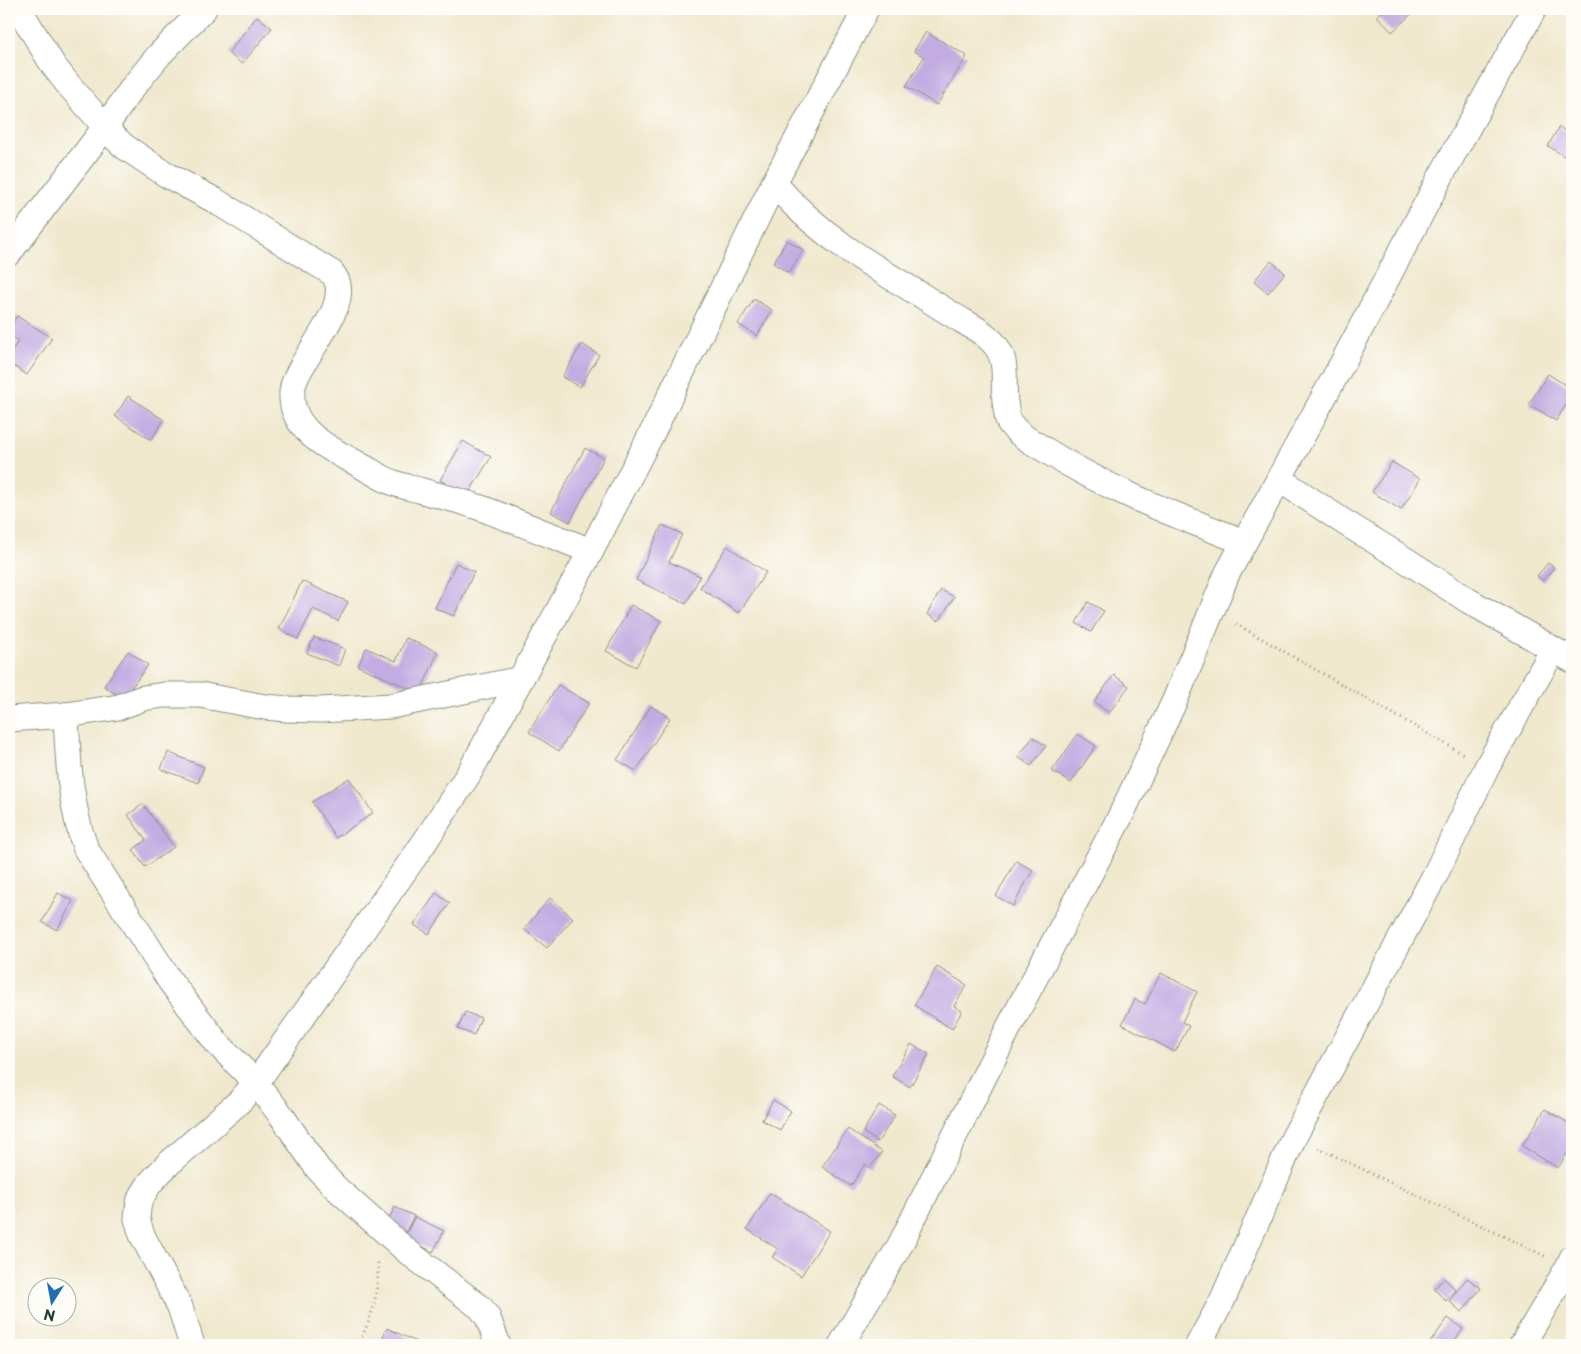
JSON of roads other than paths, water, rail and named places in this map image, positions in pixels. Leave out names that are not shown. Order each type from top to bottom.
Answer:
[{"type":"street","points":[[19,9],[53,65],[125,147],[167,175],[214,200],[332,273],[337,278],[339,294],[334,310],[320,336],[306,356],[292,391],[292,405],[300,422],[313,438],[393,483],[451,498],[591,551]]},
{"type":"street","points":[[9,253],[106,126],[133,87],[159,55],[204,9]]},
{"type":"street","points":[[192,1345],[180,1307],[142,1235],[137,1218],[140,1199],[155,1177],[166,1166],[239,1102],[256,1083],[429,836],[468,775],[591,551],[654,429],[774,183],[866,9]]},
{"type":"street","points":[[841,1345],[900,1245],[1008,1029],[1121,816],[1175,700],[1228,574],[1244,542],[1442,174],[1534,9]]},
{"type":"street","points":[[774,183],[784,195],[820,228],[900,283],[982,332],[995,343],[1002,356],[1005,372],[1004,397],[1008,421],[1018,433],[1065,463],[1108,484],[1244,542]]},
{"type":"street","points":[[1198,1345],[1222,1301],[1294,1137],[1435,875],[1487,768],[1563,655],[1469,601],[1279,479]]},
{"type":"street","points":[[9,718],[66,715],[119,707],[144,698],[164,695],[200,695],[265,707],[287,709],[320,710],[391,706],[521,679]]},
{"type":"street","points":[[66,715],[70,782],[82,840],[90,857],[170,981],[217,1043],[256,1083],[281,1115],[318,1169],[336,1188],[408,1252],[481,1308],[488,1318],[498,1345]]},
{"type":"street","points":[[1522,1345],[1570,1263]]}]
